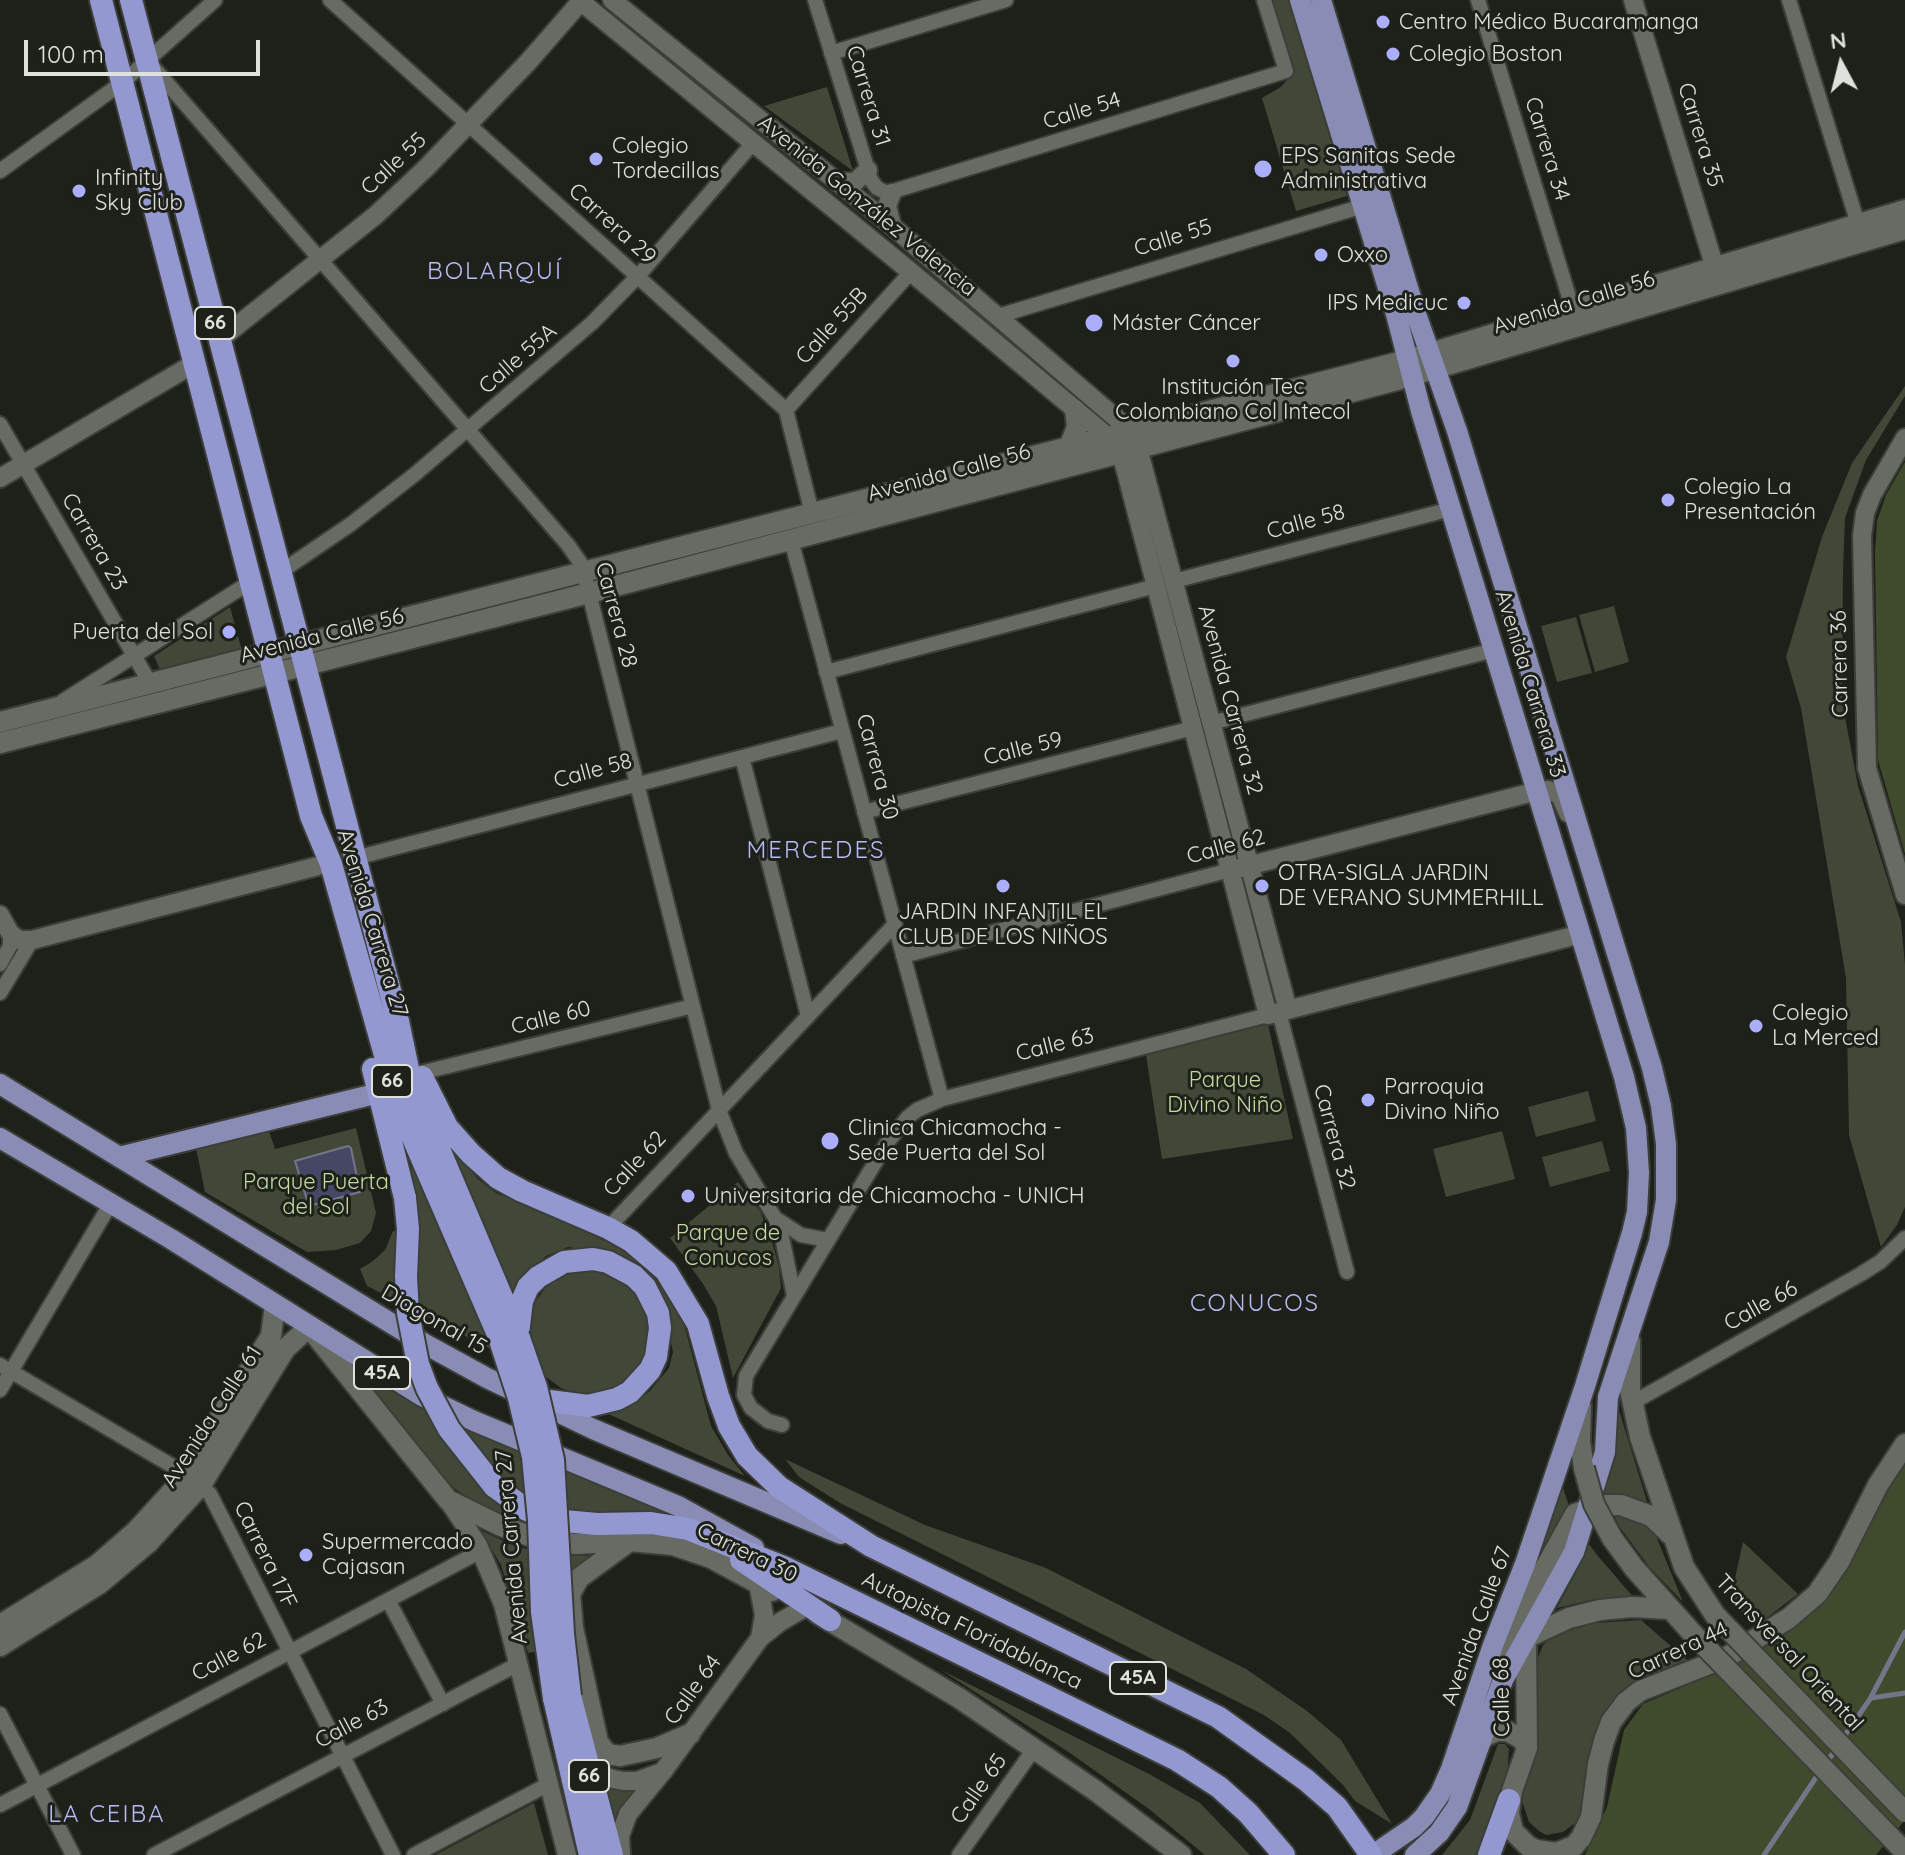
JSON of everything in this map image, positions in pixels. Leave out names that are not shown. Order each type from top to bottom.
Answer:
[{"type":"highway","name":"Avenida Carrera 27","points":[[101,0],[311,816],[331,864],[400,1108],[508,1336]]},
{"type":"highway","name":"Avenida Carrera 27","points":[[131,0],[398,1021],[414,1093],[508,1336],[533,1457],[542,1612],[562,1697],[590,1855]]},
{"type":"highway","points":[[311,816],[318,866],[405,1198],[410,1329],[427,1388],[449,1429],[494,1486],[527,1510],[553,1520],[597,1524],[651,1523],[700,1533],[830,1620]]},
{"type":"highway","name":"Autopista Floridablanca","points":[[398,1021],[447,1127],[484,1166],[522,1191],[608,1228],[650,1255],[666,1271],[698,1324],[723,1411],[747,1456],[779,1487],[871,1546],[1218,1717],[1306,1780],[1337,1807],[1372,1855]]},
{"type":"highway","points":[[508,1336],[528,1287],[538,1277],[564,1262],[593,1259],[608,1262],[634,1276],[645,1287],[658,1313],[660,1328],[656,1357],[650,1370],[630,1392],[617,1399],[588,1406],[534,1399]]},
{"type":"highway","name":"Autopista Floridablanca","points":[[700,1533],[786,1568],[1177,1760],[1219,1787],[1248,1813],[1284,1855]]},
{"type":"highway","name":"Avenida Carrera 27","points":[[562,1697],[585,1761],[612,1855]]},
{"type":"highway","points":[[1489,1855],[1509,1800]]},
{"type":"main road","name":"Avenida Carrera 33","points":[[1300,0],[1629,1095],[1636,1128],[1639,1173],[1637,1212],[1585,1386]]},
{"type":"main road","name":"Avenida Carrera 33","points":[[1321,0],[1462,446],[1657,1086],[1666,1144],[1664,1221],[1634,1324],[1606,1403],[1606,1443],[1589,1507]]},
{"type":"main road","name":"Avenida Calle 56","points":[[0,743],[273,662],[589,593],[791,540],[1124,442],[1433,362],[1717,276],[1905,210]]},
{"type":"main road","name":"Avenida Calle 56","points":[[1433,362],[1573,310],[1905,229]]},
{"type":"main road","points":[[1069,447],[1077,427],[1075,410]]},
{"type":"main road","name":"Avenida Calle 56","points":[[301,655],[584,572],[1069,447],[1124,442]]},
{"type":"main road","name":"Avenida Calle 56","points":[[0,722],[150,683],[273,662]]},
{"type":"main road","name":"Diagonal 15","points":[[0,1084],[425,1344],[487,1378],[593,1429],[759,1502],[871,1546]]},
{"type":"main road","points":[[119,1157],[379,1093]]},
{"type":"main road","name":"45A","points":[[0,1138],[111,1203],[422,1396],[474,1421],[678,1506],[786,1568]]},
{"type":"main road","name":"Avenida Calle 61","points":[[0,1625],[97,1565],[193,1479],[271,1336],[275,1305]]},
{"type":"main road","name":"Transversal Oriental","points":[[1634,1324],[1628,1357],[1632,1403],[1640,1437],[1689,1577],[1715,1615],[1905,1812]]},
{"type":"main road","name":"Avenida Calle 61","points":[[0,1646],[110,1576],[149,1542],[285,1349],[309,1327]]},
{"type":"main road","name":"Carrera 30","points":[[309,1327],[448,1500],[492,1523],[544,1541],[576,1544],[630,1541],[692,1550],[830,1620],[938,1684],[1108,1799],[1181,1855]]},
{"type":"main road","points":[[1585,1386],[1580,1427],[1584,1468],[1594,1504],[1612,1538],[1693,1634],[1905,1852]]},
{"type":"main road","name":"Avenida Calle 67","points":[[1372,1855],[1424,1817],[1440,1794],[1585,1386]]},
{"type":"main road","name":"Carrera 44","points":[[1509,1800],[1510,1822],[1520,1840],[1536,1850],[1556,1854],[1574,1846],[1591,1817],[1604,1741],[1620,1708],[1640,1691],[1727,1657],[1805,1607],[1839,1562],[1878,1485],[1905,1444]]},
{"type":"main road","points":[[1482,1681],[1569,1520],[1589,1507],[1621,1505],[1642,1511],[1660,1522],[1674,1538]]},
{"type":"main road","name":"Avenida Calle 67","points":[[1415,1855],[1439,1833],[1457,1807],[1503,1680],[1567,1568],[1589,1507]]},
{"type":"main road","points":[[630,1541],[579,1578],[572,1587],[570,1600],[578,1651],[598,1742],[607,1754],[629,1755],[657,1748],[690,1734]]},
{"type":"main road","points":[[1526,1638],[1569,1618],[1600,1610],[1632,1607],[1670,1609]]},
{"type":"main road","name":"Calle 68","points":[[1509,1800],[1527,1748],[1526,1638]]},
{"type":"main road","points":[[1484,1737],[1496,1731],[1507,1731],[1522,1739],[1527,1748]]},
{"type":"street","points":[[0,171],[123,82],[215,0]]},
{"type":"street","name":"Carrera 29","points":[[330,0],[786,410]]},
{"type":"street","name":"Avenida González Valencia","points":[[612,0],[892,226],[998,316],[1124,442]]},
{"type":"street","name":"Carrera 31","points":[[815,0],[868,170],[877,188],[892,193]]},
{"type":"street","points":[[831,53],[1006,0]]},
{"type":"street","name":"Calle 54","points":[[892,193],[1286,71],[1264,0]]},
{"type":"street","name":"Carrera 34","points":[[1478,0],[1573,310]]},
{"type":"street","name":"Carrera 35","points":[[1633,0],[1717,276]]},
{"type":"street","points":[[1789,0],[1858,224]]},
{"type":"street","name":"Calle 55","points":[[219,340],[376,215],[469,125],[580,1]]},
{"type":"street","name":"Avenida González Valencia","points":[[580,1],[1075,410],[1124,442]]},
{"type":"street","name":"Carrera 28","points":[[147,61],[568,545],[584,572],[719,1110],[736,1153],[775,1218],[794,1296]]},
{"type":"street","name":"Calle 55A","points":[[279,573],[351,524],[468,430],[592,323],[638,276],[753,143]]},
{"type":"street","points":[[837,182],[855,182],[868,170]]},
{"type":"street","points":[[892,193],[887,206],[892,226]]},
{"type":"street","name":"Calle 55","points":[[998,316],[1363,206]]},
{"type":"street","name":"Calle 55B","points":[[786,410],[911,272]]},
{"type":"street","points":[[0,478],[195,363]]},
{"type":"street","points":[[786,410],[812,513]]},
{"type":"street","name":"Carrera 23","points":[[0,424],[150,683]]},
{"type":"street","name":"Carrera 36","points":[[1905,438],[1872,495],[1865,513],[1862,536],[1867,768],[1905,895]]},
{"type":"street","name":"Avenida Carrera 32","points":[[1124,442],[1165,583],[1211,723],[1249,865],[1278,1012]]},
{"type":"street","name":"Calle 58","points":[[826,672],[1451,509]]},
{"type":"street","name":"Carrera 30","points":[[791,540],[942,1099]]},
{"type":"street","points":[[53,708],[252,581]]},
{"type":"street","name":"Avenida Carrera 32","points":[[1165,583],[1193,728],[1230,870],[1278,1012]]},
{"type":"street","points":[[1211,723],[1494,650]]},
{"type":"street","name":"Calle 59","points":[[864,812],[1193,728]]},
{"type":"street","name":"Calle 58","points":[[355,858],[842,731]]},
{"type":"street","points":[[742,757],[808,1016]]},
{"type":"street","name":"Calle 62","points":[[903,956],[1537,791],[1548,790],[1560,795]]},
{"type":"street","name":"Avenida Carrera 33","points":[[1560,795],[1584,869],[1598,889]]},
{"type":"street","points":[[0,915],[10,933],[19,940],[32,940],[318,866]]},
{"type":"street","name":"Calle 62","points":[[608,1228],[895,924]]},
{"type":"street","points":[[0,964],[10,946],[10,933]]},
{"type":"street","name":"Calle 63","points":[[782,1425],[768,1421],[751,1408],[744,1395],[751,1366],[897,1128],[917,1110],[942,1099],[1581,934]]},
{"type":"street","points":[[0,993],[32,940]]},
{"type":"street","name":"Calle 60","points":[[420,1073],[693,1006]]},
{"type":"street","name":"Carrera 32","points":[[1278,1012],[1347,1272]]},
{"type":"street","points":[[0,1390],[6,1368],[111,1203]]},
{"type":"street","points":[[775,1218],[801,1235],[828,1240]]},
{"type":"street","name":"Calle 66","points":[[1632,1403],[1861,1274],[1880,1262],[1905,1238]]},
{"type":"street","name":"Carrera 17F","points":[[6,1368],[193,1479],[210,1494],[393,1855]]},
{"type":"street","name":"Avenida Carrera 27","points":[[448,1500],[481,1551],[503,1604],[567,1855]]},
{"type":"street","name":"Calle 62","points":[[0,1805],[481,1551]]},
{"type":"street","points":[[758,1583],[764,1615],[760,1638]]},
{"type":"street","points":[[388,1600],[443,1704]]},
{"type":"street","name":"Calle 64","points":[[621,1855],[623,1824],[760,1638],[804,1608]]},
{"type":"street","name":"Calle 63","points":[[154,1855],[520,1663],[578,1651]]},
{"type":"street","points":[[0,1714],[73,1855]]},
{"type":"street","name":"Calle 65","points":[[959,1855],[1034,1749]]},
{"type":"street","points":[[585,1761],[609,1778],[623,1781],[637,1781],[664,1770]]},
{"type":"street","points":[[414,1855],[549,1784]]},
{"type":"street","points":[[1894,1855],[1905,1844]]},
{"type":"green space","points":[[1271,0],[1289,0],[1347,196],[1296,211],[1262,98],[1281,87],[1292,74]]},
{"type":"green space","points":[[827,87],[853,171],[764,106]]},
{"type":"green space","points":[[1905,386],[1905,396],[1866,460],[1845,518],[1843,571],[1842,701],[1858,786],[1901,922],[1905,965],[1905,1207],[1897,1225],[1881,1247],[1849,1135],[1846,978],[1801,708],[1786,657],[1822,537],[1852,463]]},
{"type":"green space","points":[[1905,462],[1905,854],[1878,760],[1875,553],[1877,521],[1886,495]]},
{"type":"green space","points":[[1614,606],[1629,662],[1595,672],[1579,615]]},
{"type":"green space","points":[[230,607],[242,651],[161,672],[154,656]]},
{"type":"green space","points":[[1576,617],[1592,673],[1557,682],[1541,626]]},
{"type":"green space","name":"Parque Divino Niño","points":[[1268,1024],[1293,1139],[1162,1159],[1146,1055]]},
{"type":"green space","points":[[1588,1091],[1596,1121],[1536,1137],[1528,1107]]},
{"type":"green space","name":"Parque Puerta del Sol","points":[[356,1128],[376,1213],[371,1231],[360,1243],[336,1250],[307,1252],[205,1192],[196,1148],[269,1131],[275,1149]]},
{"type":"green space","points":[[1502,1131],[1515,1179],[1446,1197],[1433,1149]]},
{"type":"green space","points":[[443,1139],[478,1179],[496,1193],[559,1218],[617,1247],[656,1280],[675,1306],[685,1328],[711,1426],[745,1476],[604,1412],[649,1392],[669,1368],[673,1352],[665,1314],[596,1251],[568,1247],[546,1256],[529,1272],[516,1300]]},
{"type":"green space","points":[[1602,1141],[1610,1171],[1550,1187],[1542,1157]]},
{"type":"green space","points":[[410,1158],[489,1340],[533,1339],[527,1324],[535,1302],[546,1287],[562,1276],[587,1270],[615,1274],[635,1289],[647,1306],[653,1331],[649,1354],[622,1386],[606,1393],[582,1395],[561,1388],[546,1377],[367,1286],[360,1269],[385,1250],[393,1231],[417,1231]]},
{"type":"green space","name":"Parque de Conucos","points":[[738,1182],[760,1211],[771,1238],[781,1288],[733,1378],[716,1306],[670,1238]]},
{"type":"green space","points":[[364,1377],[463,1428],[628,1492],[668,1513],[568,1511],[544,1505],[514,1490],[502,1478],[487,1492],[525,1523],[501,1518],[455,1489],[428,1461]]},
{"type":"green space","points":[[1618,1407],[1649,1508],[1607,1499],[1601,1484],[1616,1445]]},
{"type":"green space","points":[[785,1459],[925,1525],[1046,1568],[1246,1669],[1307,1711],[1341,1740],[1392,1824],[1355,1801],[1290,1733],[1264,1715],[840,1503],[799,1477]]},
{"type":"green space","points":[[1905,1461],[1905,1820],[1876,1855],[1585,1855],[1607,1807],[1624,1730],[1643,1704],[1778,1639],[1811,1614],[1839,1578]]},
{"type":"green space","points":[[1561,1475],[1570,1509],[1540,1560]]},
{"type":"green space","points":[[1611,1509],[1633,1513],[1654,1531],[1683,1602],[1650,1568],[1619,1526]]},
{"type":"green space","points":[[480,1530],[510,1544],[546,1555],[593,1556],[579,1568],[569,1646],[528,1653],[501,1565]]},
{"type":"green space","points":[[1743,1542],[1798,1594],[1756,1626],[1730,1601]]},
{"type":"green space","points":[[1588,1543],[1635,1599],[1600,1598],[1557,1608]]},
{"type":"green space","points":[[1641,1620],[1688,1661],[1624,1689],[1600,1720],[1591,1746],[1584,1801],[1578,1821],[1563,1832],[1546,1835],[1529,1822],[1521,1798],[1538,1730],[1535,1686],[1537,1660],[1543,1645],[1553,1635],[1595,1623]]},
{"type":"green space","points":[[941,1670],[1149,1774],[1200,1803],[1250,1855],[1205,1855],[1149,1809],[1070,1753]]},
{"type":"green space","points":[[1498,1744],[1505,1744],[1509,1749],[1507,1778],[1478,1855],[1442,1855],[1470,1820]]},
{"type":"green space","points":[[602,1785],[614,1790],[641,1788],[617,1815],[612,1827]]},
{"type":"green space","points":[[534,1803],[548,1855],[435,1855]]},
{"type":"water","points":[[348,1146],[360,1192],[309,1206],[295,1161]]},
{"type":"waterway","points":[[1843,1738],[1870,1699],[1905,1632]]},
{"type":"waterway","points":[[1871,1698],[1905,1693]]},
{"type":"waterway","points":[[1825,1765],[1837,1747]]},
{"type":"waterway","points":[[1764,1855],[1819,1773]]},
{"type":"place","name":"Centro Médico Bucaramanga","points":[[1383,22]]},
{"type":"place","name":"Colegio Boston","points":[[1393,54]]},
{"type":"place","name":"Colegio Tordecillas","points":[[596,159]]},
{"type":"place","name":"EPS Sanitas Sede Administrativa","points":[[1263,169]]},
{"type":"place","name":"Infinity Sky Club","points":[[79,191]]},
{"type":"place","name":"Oxxo","points":[[1321,255]]},
{"type":"place","name":"IPS Medicuc","points":[[1464,303]]},
{"type":"place","name":"Máster Cáncer","points":[[1094,323]]},
{"type":"place","name":"Institución Tec Colombiano Col Intecol","points":[[1233,361]]},
{"type":"place","name":"Colegio La Presentación","points":[[1668,500]]},
{"type":"place","name":"Puerta del Sol","points":[[229,632]]},
{"type":"place","name":"JARDIN INFANTIL EL CLUB DE LOS NIÑOS","points":[[1003,886]]},
{"type":"place","name":"OTRA-SIGLA JARDIN DE VERANO SUMMERHILL","points":[[1262,886]]},
{"type":"place","name":"Colegio La Merced","points":[[1756,1026]]},
{"type":"place","name":"Parroquia Divino Niño","points":[[1368,1100]]},
{"type":"place","name":"Clinica Chicamocha - Sede Puerta del Sol","points":[[830,1141]]},
{"type":"place","name":"Universitaria de Chicamocha - UNICH","points":[[688,1196]]},
{"type":"place","name":"Supermercado Cajasan","points":[[306,1555]]},
{"type":"district","name":"BOLARQUÍ","points":[[495,272]]},
{"type":"district","name":"MERCEDES","points":[[816,851]]},
{"type":"district","name":"CONUCOS","points":[[1255,1304]]},
{"type":"district","name":"LA CEIBA","points":[[107,1815]]}]
